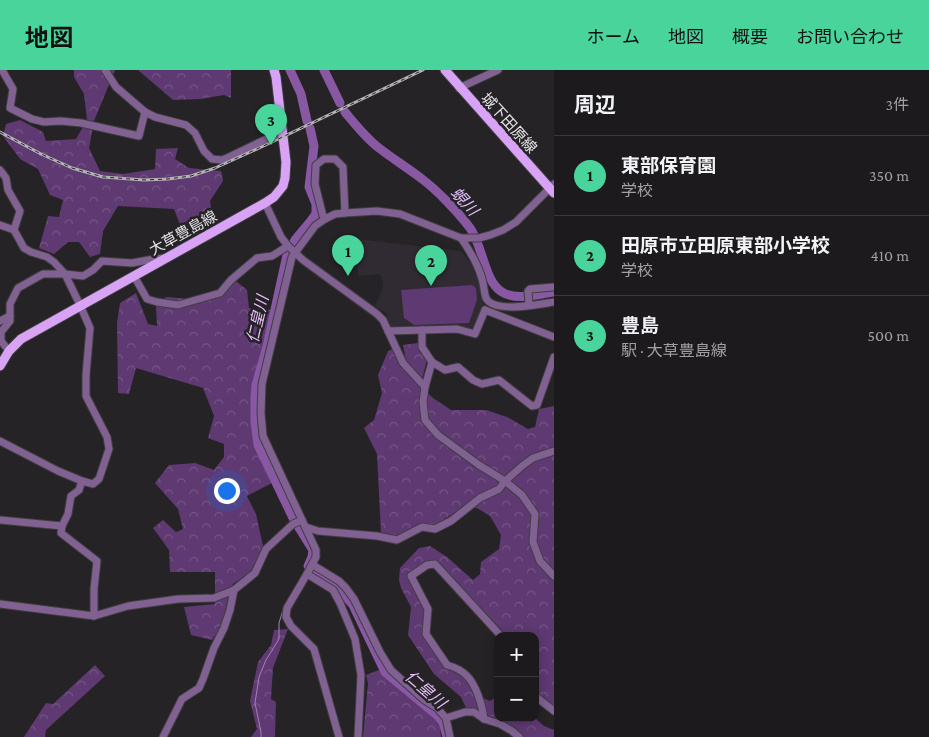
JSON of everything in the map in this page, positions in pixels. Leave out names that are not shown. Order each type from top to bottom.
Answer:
[{"type":"main road","name":"大草豊島線","points":[[0,366],[9,351],[21,339],[168,258],[274,196],[282,186],[285,178],[286,162],[274,70]]},
{"type":"main road","name":"城下田原線","points":[[444,70],[553,188]]},
{"type":"street","points":[[2,70],[12,89],[10,108],[32,119],[44,122],[80,123],[139,136],[144,112]]},
{"type":"street","points":[[105,70],[116,87],[144,112],[155,117],[186,125],[195,133],[204,151],[212,159],[222,160],[283,131]]},
{"type":"street","points":[[459,88],[498,70]]},
{"type":"street","points":[[325,219],[315,184],[316,165],[324,159],[335,159],[343,167],[345,212]]},
{"type":"street","points":[[0,170],[6,178],[8,190],[20,211],[14,230]]},
{"type":"street","points":[[339,737],[314,649],[291,626],[286,617],[287,608],[316,557],[316,550],[264,436],[261,413],[262,384],[292,258],[315,226],[335,214],[377,211],[400,214],[461,238],[479,238],[503,230],[516,222],[553,188]]},
{"type":"street","points":[[265,203],[281,237],[302,260],[383,320],[402,363],[424,387]]},
{"type":"street","points":[[0,225],[14,230],[24,248],[47,257],[65,274],[90,328],[86,396],[107,437],[109,449],[100,479],[94,484],[58,471],[0,440]]},
{"type":"street","points":[[461,238],[474,258],[482,279],[486,299],[491,303],[511,308]]},
{"type":"street","points":[[134,276],[147,299],[178,304],[220,293],[231,280],[257,258],[272,256],[288,246]]},
{"type":"street","points":[[9,351],[1,341],[1,332],[10,321],[10,304],[18,288],[43,274],[83,276],[102,261],[132,263],[168,258]]},
{"type":"street","points":[[529,298],[530,289],[554,286]]},
{"type":"street","points":[[485,310],[511,308],[529,298],[554,302]]},
{"type":"street","points":[[387,329],[457,328],[475,334],[485,310]]},
{"type":"street","points":[[485,310],[554,337]]},
{"type":"street","points":[[0,321],[10,316]]},
{"type":"street","points":[[422,330],[422,347],[432,362],[445,370],[458,366],[473,380],[482,384],[499,380],[532,406],[537,405],[554,357]]},
{"type":"street","points":[[432,362],[424,387],[425,420],[438,435],[479,465],[505,481],[522,496],[535,514],[533,542],[540,562],[554,576]]},
{"type":"street","points":[[306,528],[397,540],[422,527],[435,529],[451,521],[480,498],[499,489],[505,481],[533,458],[554,451]]},
{"type":"street","points":[[82,481],[79,490],[71,496],[68,514],[61,533],[97,560],[94,616]]},
{"type":"street","points":[[0,520],[62,526]]},
{"type":"street","points":[[0,604],[94,616],[128,606],[178,599],[214,598],[234,590],[254,574],[266,549],[293,524],[302,520]]},
{"type":"street","points":[[484,719],[483,710],[473,683],[466,674],[447,665],[426,634],[428,609],[411,576],[426,565],[435,564],[497,632]]},
{"type":"street","points":[[312,565],[339,581],[346,588],[354,599],[391,670],[437,708],[446,718],[450,737]]},
{"type":"street","points":[[307,574],[333,590],[355,639],[361,676],[358,737]]},
{"type":"street","points":[[162,737],[182,699],[199,688],[204,679],[214,648],[224,628],[234,590]]},
{"type":"street","points":[[539,699],[554,711]]},
{"type":"street","points":[[446,718],[465,712],[474,712],[484,719],[500,724],[519,737]]},
{"type":"shaded area","points":[[357,239],[461,251],[477,276],[482,293],[484,305],[474,328],[472,330],[456,325],[390,327],[386,313],[375,306],[382,290],[383,282],[381,276],[379,274],[358,276]]},
{"type":"green space","points":[[74,70],[115,70],[94,121],[89,148],[100,171],[123,174],[155,169],[156,149],[178,148],[175,159],[189,168],[221,171],[223,181],[210,201],[213,220],[185,238],[174,209],[118,206],[103,231],[100,254],[90,257],[79,242],[68,242],[54,254],[39,248],[48,216],[59,217],[63,200],[50,195],[38,169],[20,159],[3,136],[6,124],[20,120],[43,132],[46,141],[76,139],[87,120],[84,94],[74,77]]},
{"type":"green space","points":[[138,70],[231,70],[231,98],[224,95],[200,99],[173,100]]},
{"type":"green space","points":[[236,281],[247,290],[249,308],[272,310],[251,396],[255,446],[272,483],[247,496],[256,514],[263,546],[251,572],[233,584],[222,626],[212,640],[191,635],[184,607],[215,604],[215,572],[170,572],[169,550],[153,528],[163,520],[176,532],[183,529],[178,509],[155,483],[169,465],[195,463],[214,470],[224,457],[224,444],[208,438],[214,416],[203,388],[136,368],[129,394],[118,393],[117,323],[120,303],[136,293],[148,324],[157,326],[156,306],[166,297],[203,300],[221,296],[228,286]]},
{"type":"green space","points":[[472,285],[476,288],[477,300],[469,323],[414,325],[404,318],[401,290]]},
{"type":"green space","points":[[418,343],[420,352],[427,360],[420,386],[433,398],[451,410],[486,410],[507,417],[528,429],[535,427],[539,409],[554,406],[554,706],[539,696],[539,632],[503,632],[437,561],[424,563],[408,575],[425,610],[423,633],[446,668],[460,674],[469,681],[482,698],[490,701],[494,698],[494,720],[467,710],[461,697],[434,674],[408,635],[411,607],[401,588],[399,580],[400,568],[419,548],[430,546],[447,557],[473,580],[480,574],[481,562],[499,549],[501,535],[490,516],[477,508],[462,508],[434,526],[421,524],[396,536],[381,533],[377,454],[364,428],[374,420],[382,393],[378,375],[388,351],[393,349],[406,361],[403,345]]},
{"type":"green space","points":[[288,629],[273,668],[271,699],[276,702],[275,737],[251,737],[257,729],[250,701],[258,662],[271,645],[274,630]]},
{"type":"green space","points":[[95,665],[105,676],[46,730],[45,737],[24,737],[46,703],[53,704]]},
{"type":"green space","points":[[379,670],[439,720],[441,737],[363,737],[368,683],[366,675]]},
{"type":"green space","points":[[498,722],[539,722],[554,730],[554,737],[523,737],[514,728]]},
{"type":"waterway","name":"仁皇川","points":[[290,70],[301,94],[307,121]]},
{"type":"waterway","name":"蜆川","points":[[324,70],[340,103]]},
{"type":"waterway","name":"蜆川","points":[[345,112],[374,144],[428,184],[460,215],[474,235],[487,272],[496,287],[502,292],[514,296],[554,292]]},
{"type":"waterway","name":"仁皇川","points":[[294,520],[258,445],[255,397],[256,385],[267,346],[287,255],[295,240],[316,214],[316,204],[309,187],[314,146],[310,128]]},
{"type":"waterway","name":"仁皇川","points":[[298,526],[313,550],[308,566]]},
{"type":"waterway","name":"仁皇川","points":[[313,571],[338,588],[353,605],[385,672],[438,716],[443,722],[447,737]]},
{"type":"waterway","points":[[261,737],[255,703],[259,677],[266,660],[279,639],[279,623],[283,610]]},
{"type":"railway","points":[[0,132],[72,168],[103,177],[144,180],[191,176],[215,168],[270,143],[423,70]]},
{"type":"place","name":"豊島","points":[[271,145]]},
{"type":"place","name":"東部保育園","points":[[348,276]]},
{"type":"place","name":"田原市立田原東部小学校","points":[[431,286]]}]
